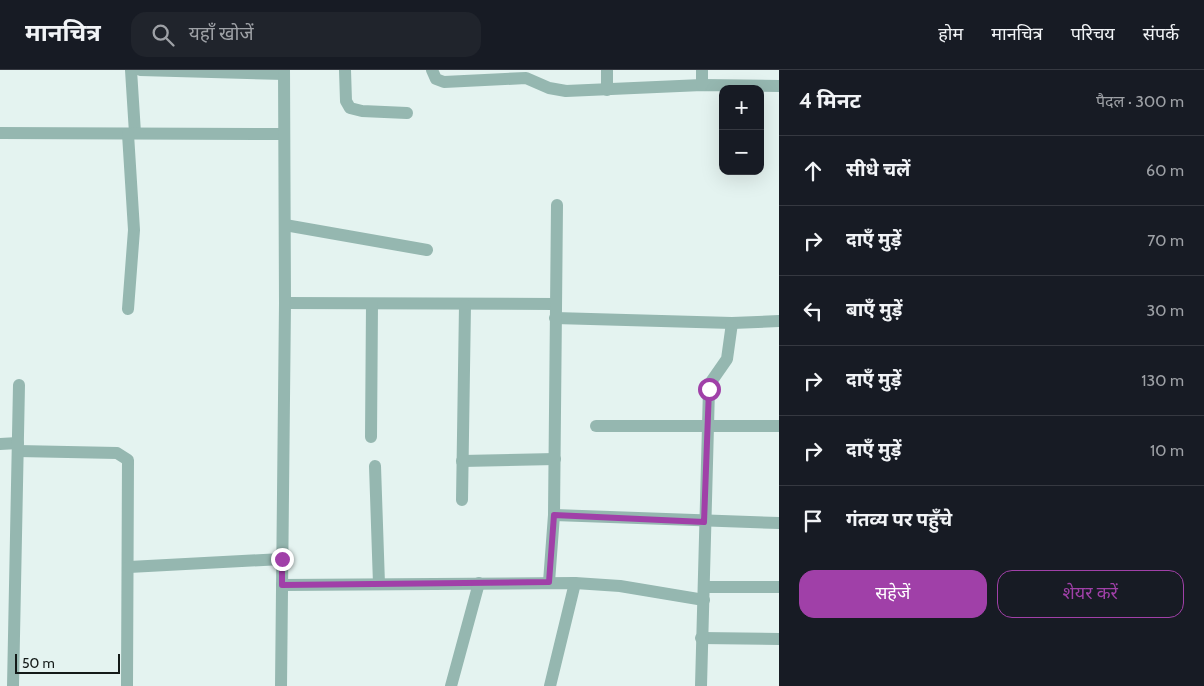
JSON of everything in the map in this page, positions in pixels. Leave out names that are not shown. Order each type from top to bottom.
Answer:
[{"type":"street","points":[[128,309],[134,230],[131,70]]},
{"type":"street","points":[[140,70],[284,72],[285,303],[281,686]]},
{"type":"street","points":[[345,70],[346,101],[350,108],[362,111],[407,113]]},
{"type":"street","points":[[432,70],[436,79],[444,82],[463,76],[526,78],[558,90],[607,90],[702,85],[779,86]]},
{"type":"street","points":[[607,70],[607,90]]},
{"type":"street","points":[[702,70],[702,85]]},
{"type":"street","points":[[0,133],[283,134]]},
{"type":"street","points":[[549,582],[554,515],[557,205]]},
{"type":"street","points":[[285,225],[427,250]]},
{"type":"street","points":[[285,303],[555,304]]},
{"type":"street","points":[[371,437],[372,304]]},
{"type":"street","points":[[462,500],[465,305]]},
{"type":"street","points":[[555,318],[732,323],[779,321]]},
{"type":"street","points":[[701,686],[701,638],[705,587],[706,426],[709,389],[711,382],[727,359],[732,323]]},
{"type":"street","points":[[12,686],[19,385]]},
{"type":"street","points":[[596,426],[779,426]]},
{"type":"street","points":[[0,444],[18,447],[117,453],[128,460],[127,686]]},
{"type":"street","points":[[462,462],[555,459]]},
{"type":"street","points":[[376,466],[379,584]]},
{"type":"street","points":[[554,515],[704,522],[779,523]]},
{"type":"street","points":[[129,567],[282,559]]},
{"type":"street","points":[[282,585],[549,582],[620,586],[704,600]]},
{"type":"street","points":[[451,686],[479,583]]},
{"type":"street","points":[[550,686],[575,583]]},
{"type":"street","points":[[705,587],[779,587]]},
{"type":"street","points":[[701,638],[779,639]]},
{"type":"route","points":[[282,559],[282,585],[549,582],[554,515],[704,522],[706,426],[709,389]]}]
